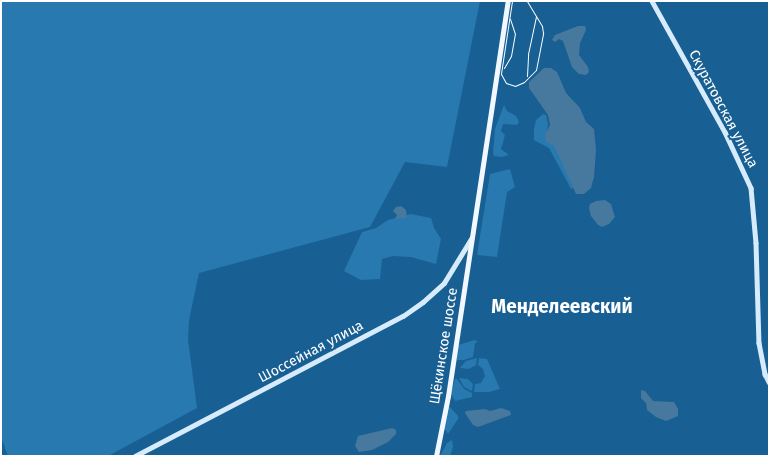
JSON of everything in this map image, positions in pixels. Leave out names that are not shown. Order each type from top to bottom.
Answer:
[{"type":"main road","name":"Щёкинское шоссе","points":[[436,456],[448,396],[508,1]]},
{"type":"main road","name":"Скуратовская улица","points":[[652,1],[725,132],[751,188],[756,243],[759,343],[765,374],[769,382]]},
{"type":"main road","name":"Шоссейная улица","points":[[135,456],[403,316],[423,302],[444,283],[472,238]]},
{"type":"shaded area","points":[[1,1],[480,1],[447,167],[405,162],[370,227],[199,273],[189,320],[188,340],[197,408],[108,456],[8,456],[1,437]]},
{"type":"shaded area","points":[[578,26],[585,26],[586,30],[580,43],[579,55],[588,67],[589,72],[586,75],[579,74],[572,67],[563,41],[559,39],[555,42],[552,40],[555,35]]},
{"type":"shaded area","points":[[544,68],[551,68],[557,72],[566,93],[580,108],[586,122],[594,129],[596,150],[594,177],[591,188],[584,194],[576,194],[554,146],[546,142],[545,136],[550,125],[548,115],[529,88],[529,82]]},
{"type":"shaded area","points":[[504,105],[507,111],[516,116],[519,122],[517,125],[503,124],[501,131],[505,135],[501,149],[509,155],[502,157],[494,156],[493,153],[495,129]]},
{"type":"shaded area","points":[[543,114],[546,115],[548,124],[547,135],[552,138],[575,187],[571,189],[549,148],[534,140],[536,120]]},
{"type":"shaded area","points":[[510,169],[515,187],[507,192],[497,257],[477,255],[490,174]]},
{"type":"shaded area","points":[[605,200],[611,204],[615,217],[609,224],[602,227],[591,216],[589,208],[590,204],[596,201]]},
{"type":"shaded area","points":[[401,206],[406,210],[407,218],[395,219],[397,215],[393,211],[396,207]]},
{"type":"shaded area","points":[[411,214],[431,218],[434,228],[441,239],[436,264],[411,257],[393,256],[382,259],[380,279],[361,280],[344,271],[362,232],[376,228],[388,220]]},
{"type":"shaded area","points":[[475,340],[478,342],[475,343],[473,357],[457,360],[456,352],[458,345]]},
{"type":"shaded area","points":[[477,358],[476,365],[469,369],[460,368],[466,361]]},
{"type":"shaded area","points":[[479,358],[487,359],[500,389],[489,392],[474,392],[475,384],[481,383],[485,376],[483,369],[478,365]]},
{"type":"shaded area","points":[[459,378],[468,379],[473,384],[472,391],[464,387]]},
{"type":"shaded area","points":[[455,379],[464,389],[472,393],[472,397],[455,401],[451,394]]},
{"type":"shaded area","points":[[641,390],[645,391],[653,401],[674,402],[678,409],[678,416],[666,421],[656,417],[647,410],[646,403],[641,398]]},
{"type":"shaded area","points":[[450,407],[458,416],[458,419],[448,434],[444,428],[447,408]]},
{"type":"shaded area","points":[[501,408],[510,411],[511,415],[478,427],[473,425],[465,413],[466,411],[485,409],[490,411]]},
{"type":"shaded area","points":[[392,428],[396,430],[396,434],[388,442],[372,450],[359,452],[355,446],[358,436]]},
{"type":"shaded area","points":[[452,440],[453,447],[450,456],[440,456],[447,443]]},
{"type":"tram line","points":[[512,1],[501,74],[506,83],[515,86],[524,82],[536,70],[543,33],[542,26],[527,1]]},
{"type":"tram line","points":[[527,76],[528,54],[536,17]]},
{"type":"tram line","points":[[504,68],[511,56],[515,34],[510,19]]},
{"type":"district","name":"Менделеевский","points":[[562,307]]}]
